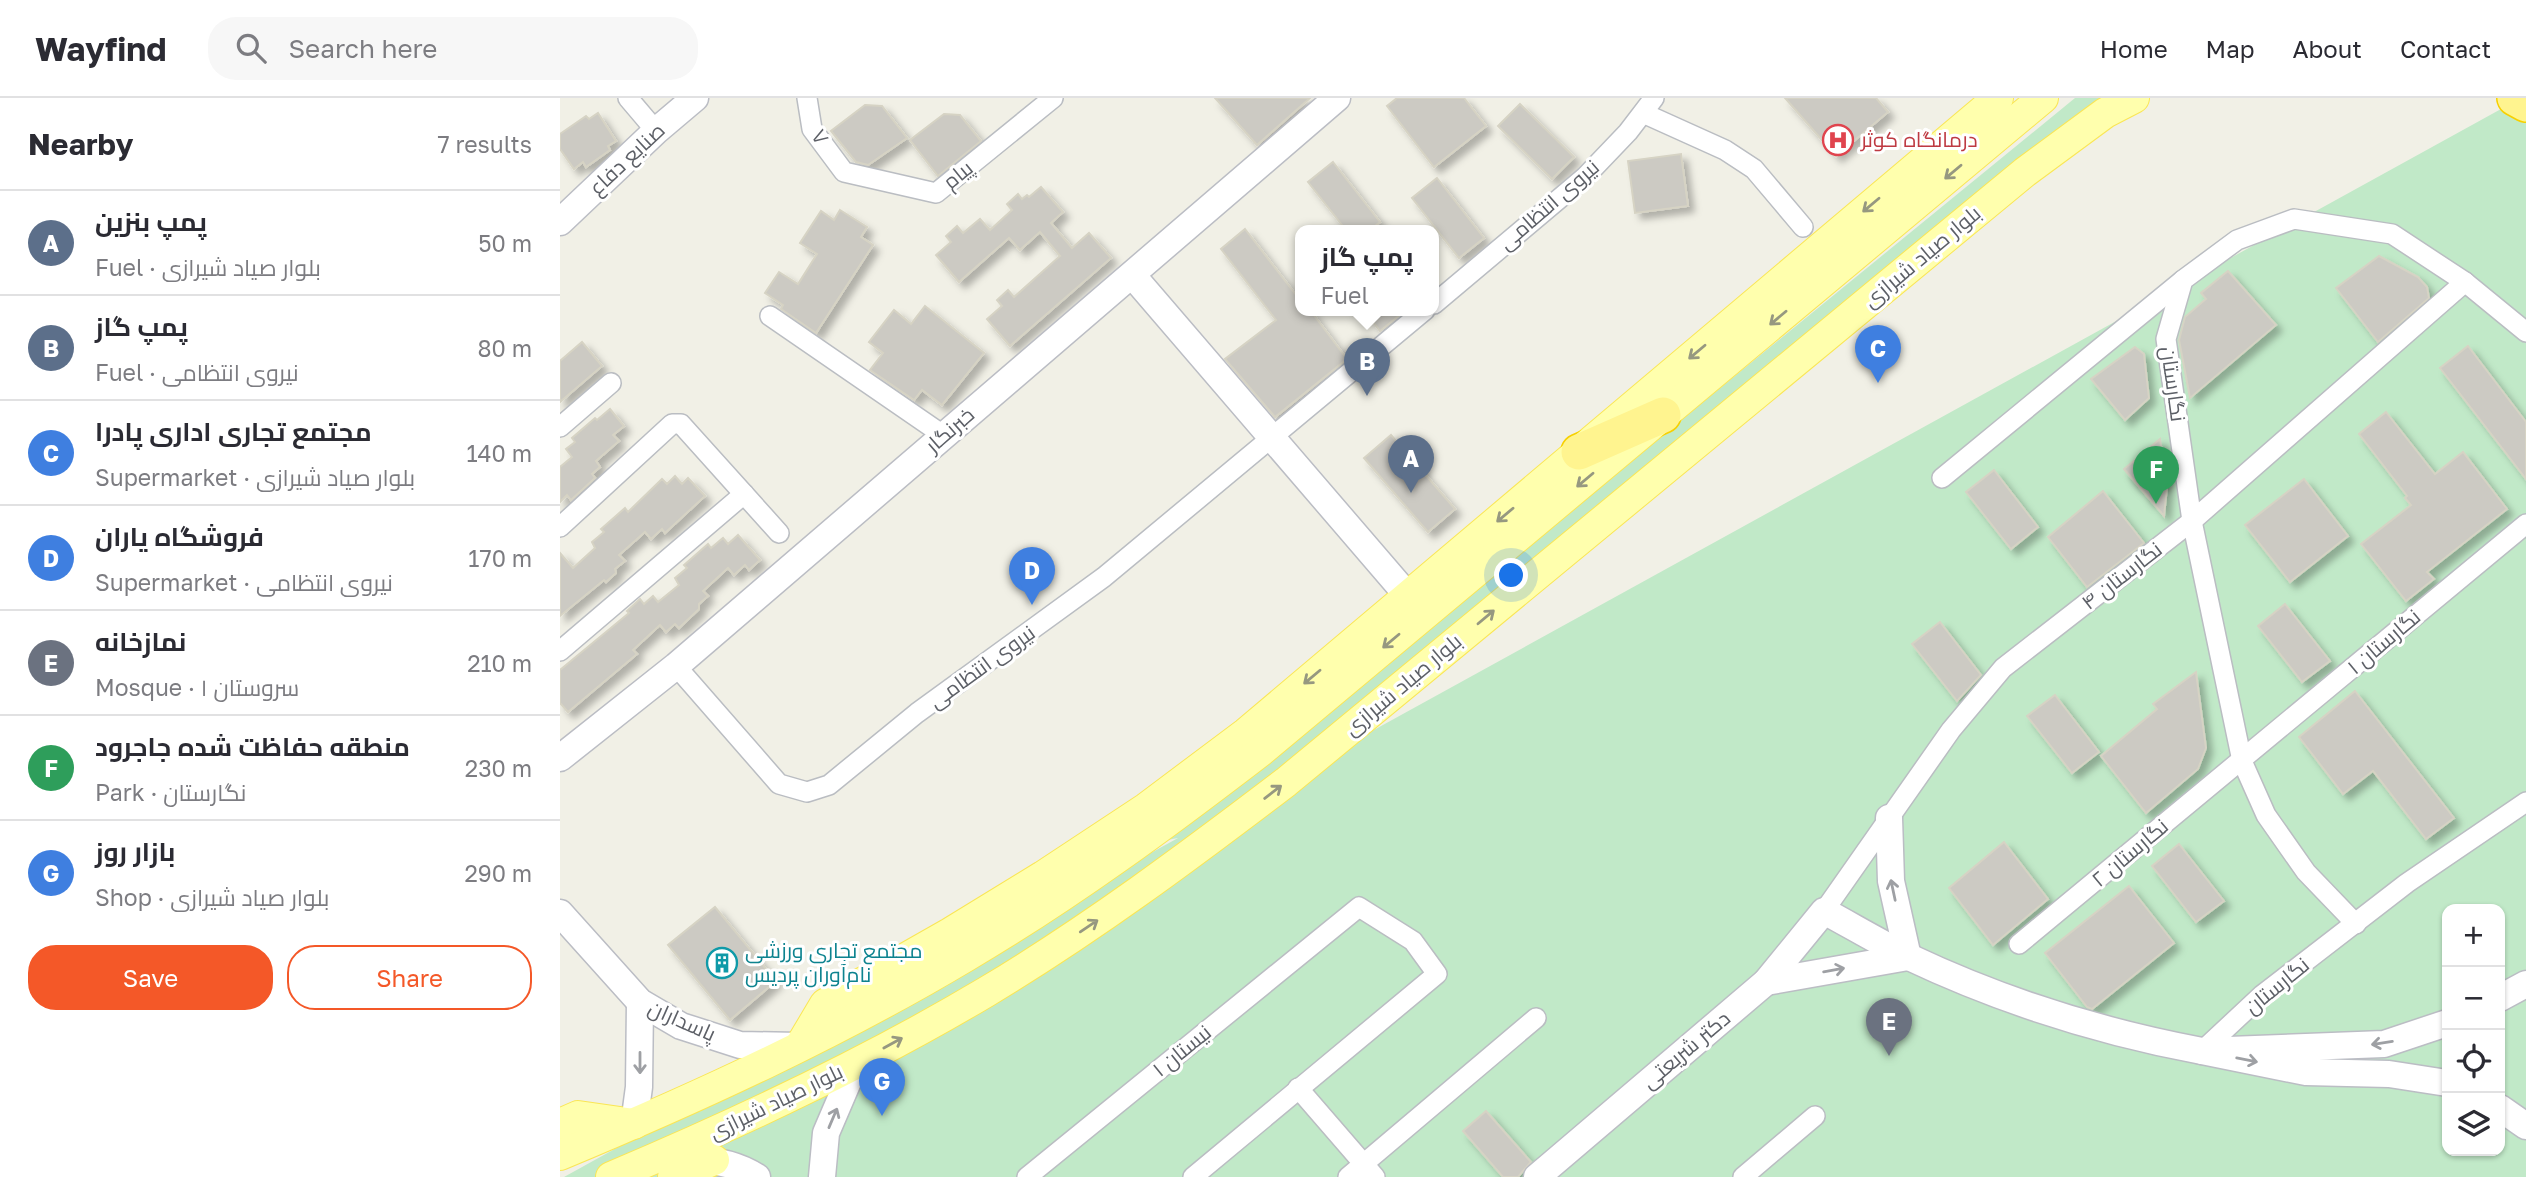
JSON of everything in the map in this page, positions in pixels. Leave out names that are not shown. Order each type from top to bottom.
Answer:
[{"type":"highway","points":[[2515,98],[2526,104]]},
{"type":"highway","points":[[1579,452],[1662,415]]},
{"type":"main road","points":[[800,1046],[825,1004],[1008,898],[1146,808],[1245,733],[1998,98]]},
{"type":"main road","name":"بلوار صیاد شیرازی","points":[[560,1155],[737,1078],[965,958],[1060,898],[1161,828],[1272,742],[2043,98]]},
{"type":"main road","name":"بلوار صیاد شیرازی","points":[[611,1177],[662,1169],[754,1114],[856,1063],[985,992],[1082,931],[1185,860],[1286,782],[2025,172],[2105,113],[2134,98]]},
{"type":"main road","points":[[560,1124],[578,1116],[634,1124]]},
{"type":"main road","points":[[662,1169],[714,1160]]},
{"type":"street","points":[[628,98],[656,131]]},
{"type":"street","name":"صنایع دفاع","points":[[560,222],[695,98]]},
{"type":"street","name":"۷","points":[[807,98],[812,129],[844,172]]},
{"type":"street","name":"پیام","points":[[844,172],[936,193],[1053,98]]},
{"type":"street","name":"خبرنگار","points":[[560,758],[676,666],[1337,98]]},
{"type":"street","points":[[1649,105],[1755,169],[1803,227]]},
{"type":"street","name":"نیروی انتظامی","points":[[1439,298],[1585,177],[1649,105]]},
{"type":"street","points":[[1942,478],[2183,280],[2237,240],[2294,219],[2392,234],[2465,282],[2526,332]]},
{"type":"street","points":[[1133,276],[1408,596]]},
{"type":"street","name":"نگارستان","points":[[2183,280],[2166,339],[2192,521],[2242,761],[2266,815],[2299,863],[2356,924]]},
{"type":"street","name":"نگارستان ۴","points":[[1824,911],[1951,730],[2003,668],[2192,521],[2465,282]]},
{"type":"street","points":[[769,316],[943,435]]},
{"type":"street","name":"نیروی انتظامی","points":[[676,666],[779,784],[807,792],[829,785],[917,713],[1104,577],[1418,316]]},
{"type":"street","points":[[560,427],[611,383]]},
{"type":"street","points":[[560,527],[672,425],[681,424],[779,533]]},
{"type":"street","points":[[560,651],[744,494]]},
{"type":"street","name":"نگارستان ۱","points":[[2242,761],[2526,524]]},
{"type":"street","name":"نگارستان ۲","points":[[2019,944],[2242,761]]},
{"type":"street","name":"نگارستان","points":[[2202,1051],[2262,995],[2407,883],[2526,802]]},
{"type":"street","points":[[1889,818],[1891,881],[1908,957]]},
{"type":"street","name":"نیستان ۱","points":[[1027,1177],[1359,907],[1413,941],[1437,974],[1298,1088]]},
{"type":"street","points":[[1824,911],[1908,957],[2031,1007],[2148,1041],[2306,1072],[2389,1074],[2442,1082]]},
{"type":"street","name":"دکتر شریعتی","points":[[1551,1174],[1766,982],[1824,911]]},
{"type":"street","name":"پاسداران","points":[[560,913],[640,1002],[681,1026],[740,1045],[800,1046]]},
{"type":"street","points":[[1766,982],[1908,957]]},
{"type":"street","points":[[2505,995],[2526,984]]},
{"type":"street","points":[[634,1124],[639,1087],[640,1002]]},
{"type":"street","points":[[1348,1177],[1369,1171],[1536,1018]]},
{"type":"street","points":[[2202,1051],[2384,1044],[2442,1025]]},
{"type":"street","points":[[822,1177],[827,1133],[856,1063]]},
{"type":"street","points":[[1193,1177],[1298,1088],[1369,1171]]},
{"type":"street","points":[[2505,1111],[2526,1126]]},
{"type":"street","points":[[1743,1177],[1815,1116]]},
{"type":"street","points":[[714,1160],[757,1177]]},
{"type":"green space","points":[[2075,98],[2118,98],[1234,807],[2521,98],[2526,98],[2526,1177],[564,1177],[1178,838],[1167,840]]},
{"type":"building","points":[[1215,98],[1310,98],[1257,145]]},
{"type":"building","points":[[1397,98],[1464,98],[1486,126],[1434,167],[1387,106]]},
{"type":"building","name":"درمانگاه کوثر","points":[[1785,98],[1876,98],[1888,112],[1836,156]]},
{"type":"building","points":[[1520,104],[1574,157],[1552,179],[1498,126]]},
{"type":"building","points":[[865,105],[882,106],[907,138],[868,165],[856,162],[831,131]]},
{"type":"building","points":[[598,113],[616,141],[608,146],[610,150],[586,167],[583,162],[574,169],[560,149],[560,134],[586,116],[589,119]]},
{"type":"building","points":[[944,114],[960,115],[981,141],[938,176],[910,140]]},
{"type":"building","points":[[1681,154],[1688,206],[1635,213],[1628,161]]},
{"type":"building","points":[[1333,162],[1380,222],[1376,225],[1342,225],[1308,182]]},
{"type":"building","points":[[1437,178],[1484,238],[1459,258],[1439,232],[1439,225],[1433,225],[1412,198]]},
{"type":"building","points":[[1041,187],[1063,212],[1051,223],[1072,248],[1089,233],[1111,258],[1010,346],[987,319],[1002,306],[997,300],[1008,290],[1014,297],[1060,256],[1040,232],[1020,250],[1009,238],[959,282],[936,255],[951,242],[946,236],[957,226],[963,233],[980,219],[990,230],[1012,210],[1007,204],[1018,194],[1022,199],[1027,195],[1029,197]]},
{"type":"building","points":[[840,210],[867,227],[861,237],[873,245],[816,333],[781,309],[783,305],[765,293],[779,272],[798,284],[817,254],[800,243],[821,211],[834,220]]},
{"type":"building","points":[[1245,229],[1295,294],[1295,316],[1315,316],[1347,359],[1275,417],[1225,359],[1276,320],[1221,249]]},
{"type":"building","points":[[2379,256],[2418,277],[2427,287],[2429,298],[2378,342],[2336,288]]},
{"type":"building","points":[[2228,271],[2276,325],[2190,398],[2179,340],[2185,317],[2206,299],[2201,293]]},
{"type":"building","points":[[925,306],[984,353],[942,405],[922,390],[914,400],[870,370],[883,353],[869,342],[894,310],[911,324]]},
{"type":"building","points":[[1369,316],[1399,316],[1380,331]]},
{"type":"building","points":[[582,342],[602,366],[560,402],[560,361]]},
{"type":"building","points":[[2468,346],[2526,422],[2526,479],[2440,368]]},
{"type":"building","points":[[2135,347],[2144,354],[2149,398],[2125,420],[2091,379]]},
{"type":"building","points":[[610,409],[624,426],[613,435],[619,441],[596,461],[600,467],[592,474],[595,478],[571,500],[567,495],[560,502],[560,467],[572,457],[566,449],[575,442],[572,438]]},
{"type":"building","points":[[2386,412],[2435,474],[2463,452],[2507,509],[2427,572],[2434,579],[2406,601],[2361,544],[2411,505],[2359,434]]},
{"type":"building","points":[[1391,435],[1455,509],[1428,532],[1364,458]]},
{"type":"building","points":[[2160,439],[2167,487],[2164,516],[2124,469]]},
{"type":"building","points":[[1994,470],[2038,527],[2011,549],[1966,492]]},
{"type":"building","points":[[675,476],[682,484],[688,478],[705,496],[665,533],[662,529],[651,539],[645,532],[619,555],[625,561],[615,569],[616,573],[560,616],[560,553],[573,568],[595,548],[592,542],[604,532],[601,529],[625,508],[628,512],[662,479],[667,484]]},
{"type":"building","points":[[2304,479],[2348,536],[2290,582],[2245,525]]},
{"type":"building","points":[[2103,491],[2144,543],[2087,587],[2048,537]]},
{"type":"building","points":[[738,535],[760,560],[749,570],[745,565],[734,575],[728,568],[703,591],[708,596],[679,628],[675,624],[666,632],[660,625],[633,650],[637,654],[568,712],[560,703],[560,670],[629,613],[627,611],[640,599],[644,604],[653,596],[658,602],[679,585],[675,578],[687,568],[684,565],[708,544],[711,548],[723,538],[728,544]]},
{"type":"building","points":[[2285,604],[2330,661],[2302,682],[2258,626]]},
{"type":"building","points":[[1940,622],[1981,675],[1957,701],[1912,644]]},
{"type":"building","points":[[2196,672],[2206,748],[2198,769],[2146,813],[2101,756],[2157,709],[2153,704]]},
{"type":"building","points":[[2355,691],[2454,818],[2426,839],[2373,771],[2343,794],[2299,737]]},
{"type":"building","points":[[2055,695],[2099,752],[2072,773],[2027,716]]},
{"type":"building","points":[[2004,842],[2048,899],[1993,945],[1949,888]]},
{"type":"building","points":[[2179,844],[2224,901],[2196,922],[2152,866]]},
{"type":"building","points":[[2129,886],[2174,943],[2092,1009],[2087,1007],[2045,953]]},
{"type":"building","name":"مجتمع تجاری ورزشی نام‌آوران پردیس","points":[[715,907],[776,981],[730,1020],[668,945]]},
{"type":"building","points":[[1486,1111],[1531,1162],[1518,1177],[1503,1177],[1463,1131]]},
{"type":"place","name":"درمانگاه کوثر","points":[[1838,140]]},
{"type":"place","name":"مجتمع تجاری اداری پادرا","points":[[1878,383]]},
{"type":"place","name":"پمپ گاز","points":[[1367,396]]},
{"type":"place","name":"پمپ بنزین","points":[[1411,493]]},
{"type":"place","name":"منطقه حفاظت شده جاجرود","points":[[2156,504]]},
{"type":"place","name":"فروشگاه یاران","points":[[1032,605]]},
{"type":"place","name":"مجتمع تجاری ورزشی نام‌آوران پردیس","points":[[722,963]]},
{"type":"place","name":"نمازخانه","points":[[1889,1056]]},
{"type":"place","name":"بازار روز","points":[[882,1116]]}]
